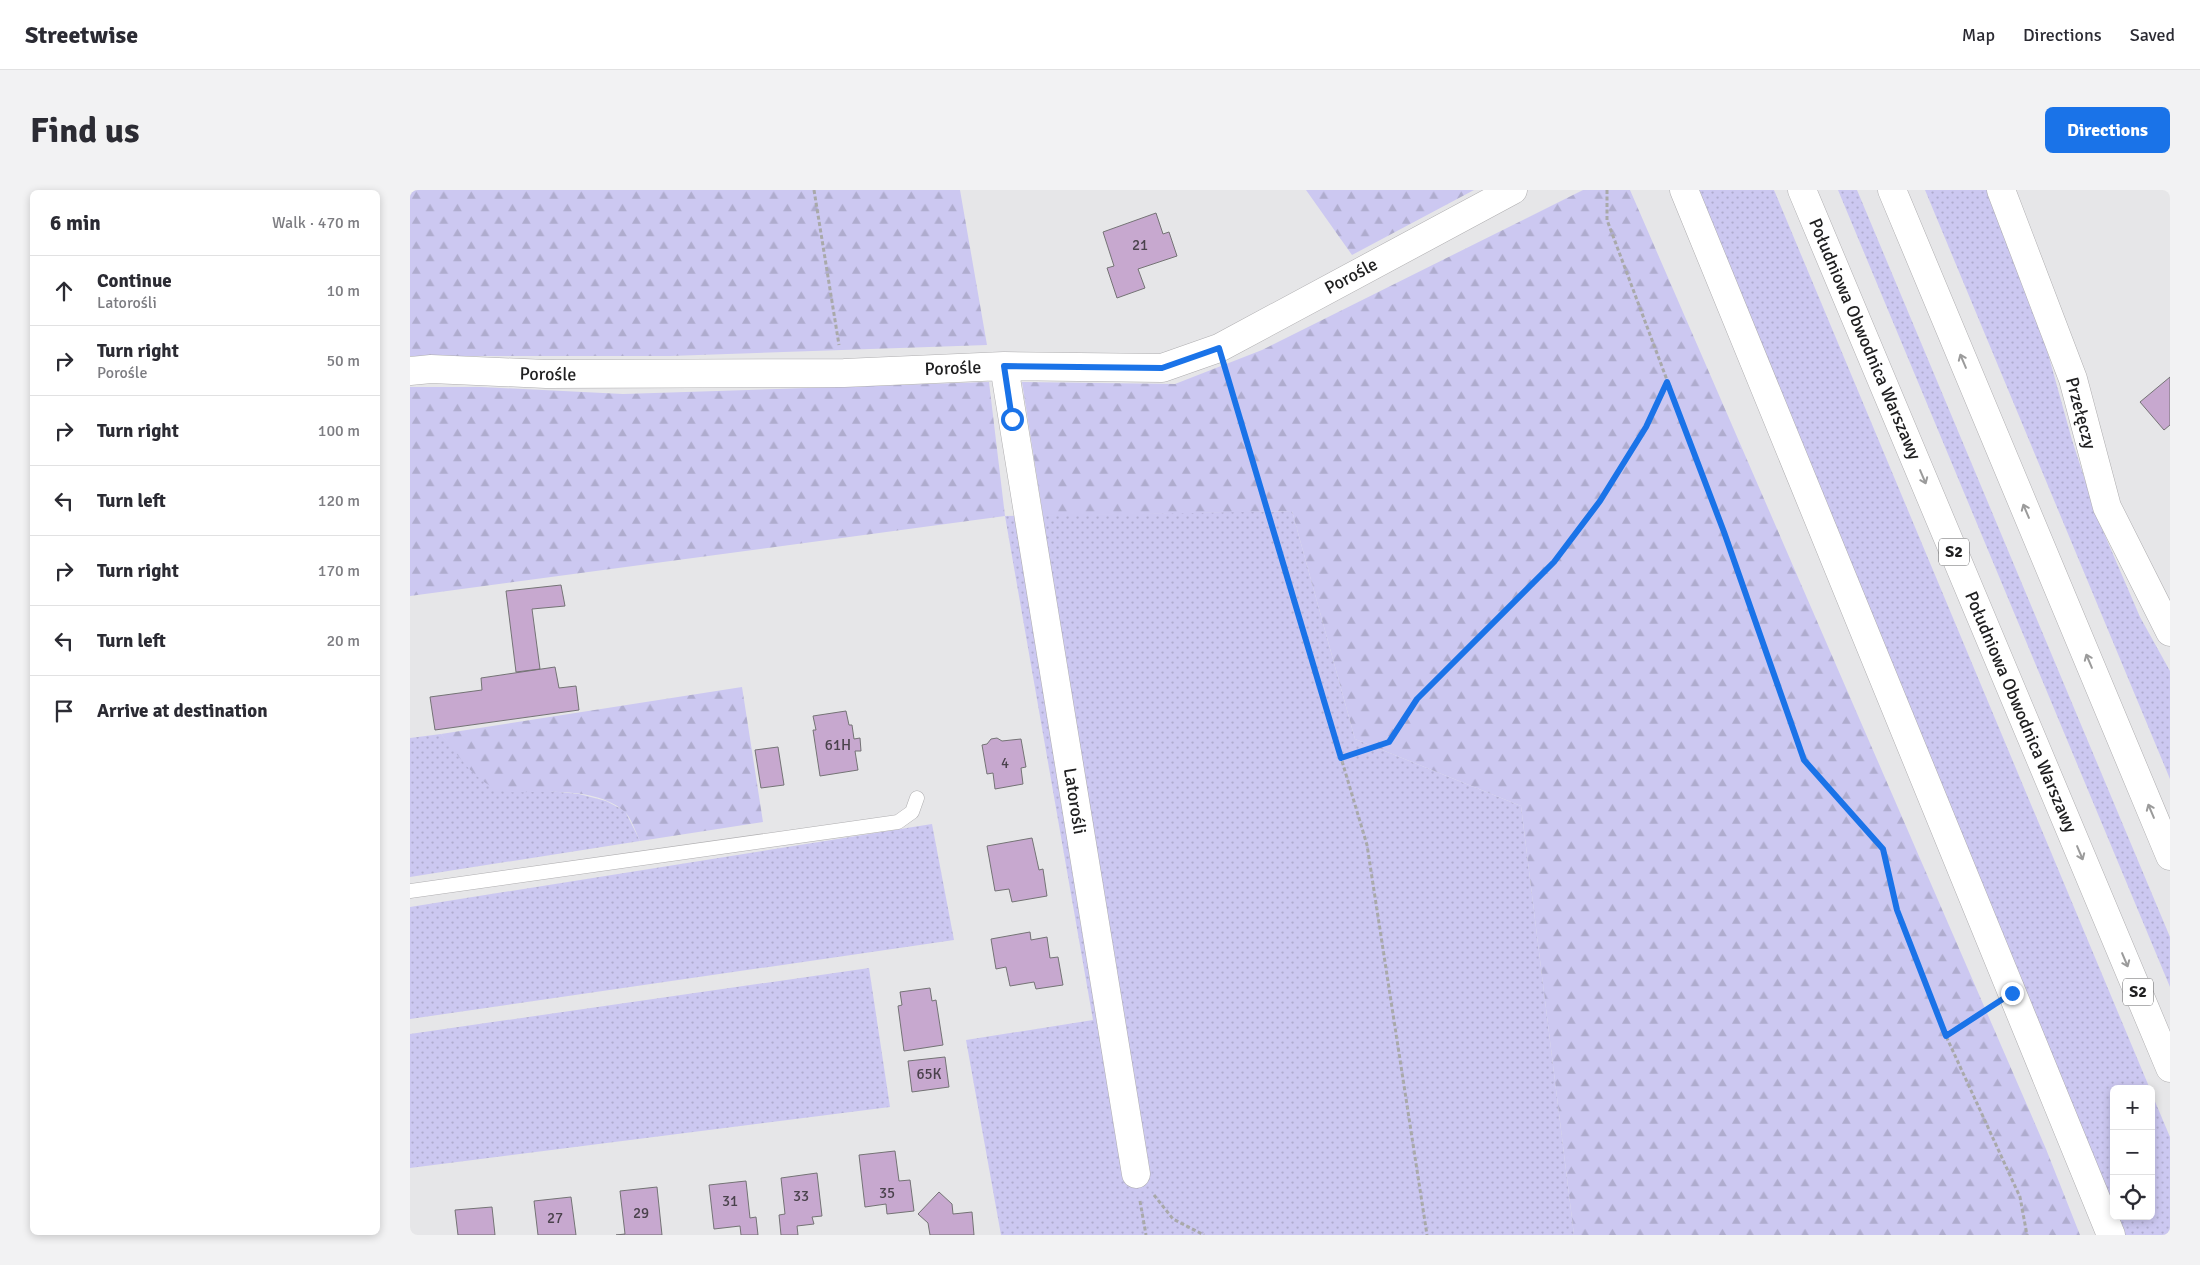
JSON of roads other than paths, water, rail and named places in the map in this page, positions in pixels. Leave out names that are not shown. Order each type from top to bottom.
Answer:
[{"type":"main road","name":"Porośle","points":[[410,370],[431,369],[546,374],[844,374],[1004,366],[1162,368],[1219,348],[1513,190]]},
{"type":"main road","points":[[1684,190],[2111,1235]]},
{"type":"main road","name":"Południowa Obwodnica Warszawy","points":[[1802,190],[2170,1068]]},
{"type":"main road","points":[[1892,190],[2170,856]]},
{"type":"main road","name":"Przełęczy","points":[[2001,190],[2072,379],[2107,507],[2168,624]]},
{"type":"main road","name":"Latorośli","points":[[1004,366],[1136,1174]]},
{"type":"lane","points":[[410,891],[898,822],[912,812],[917,798]]}]
